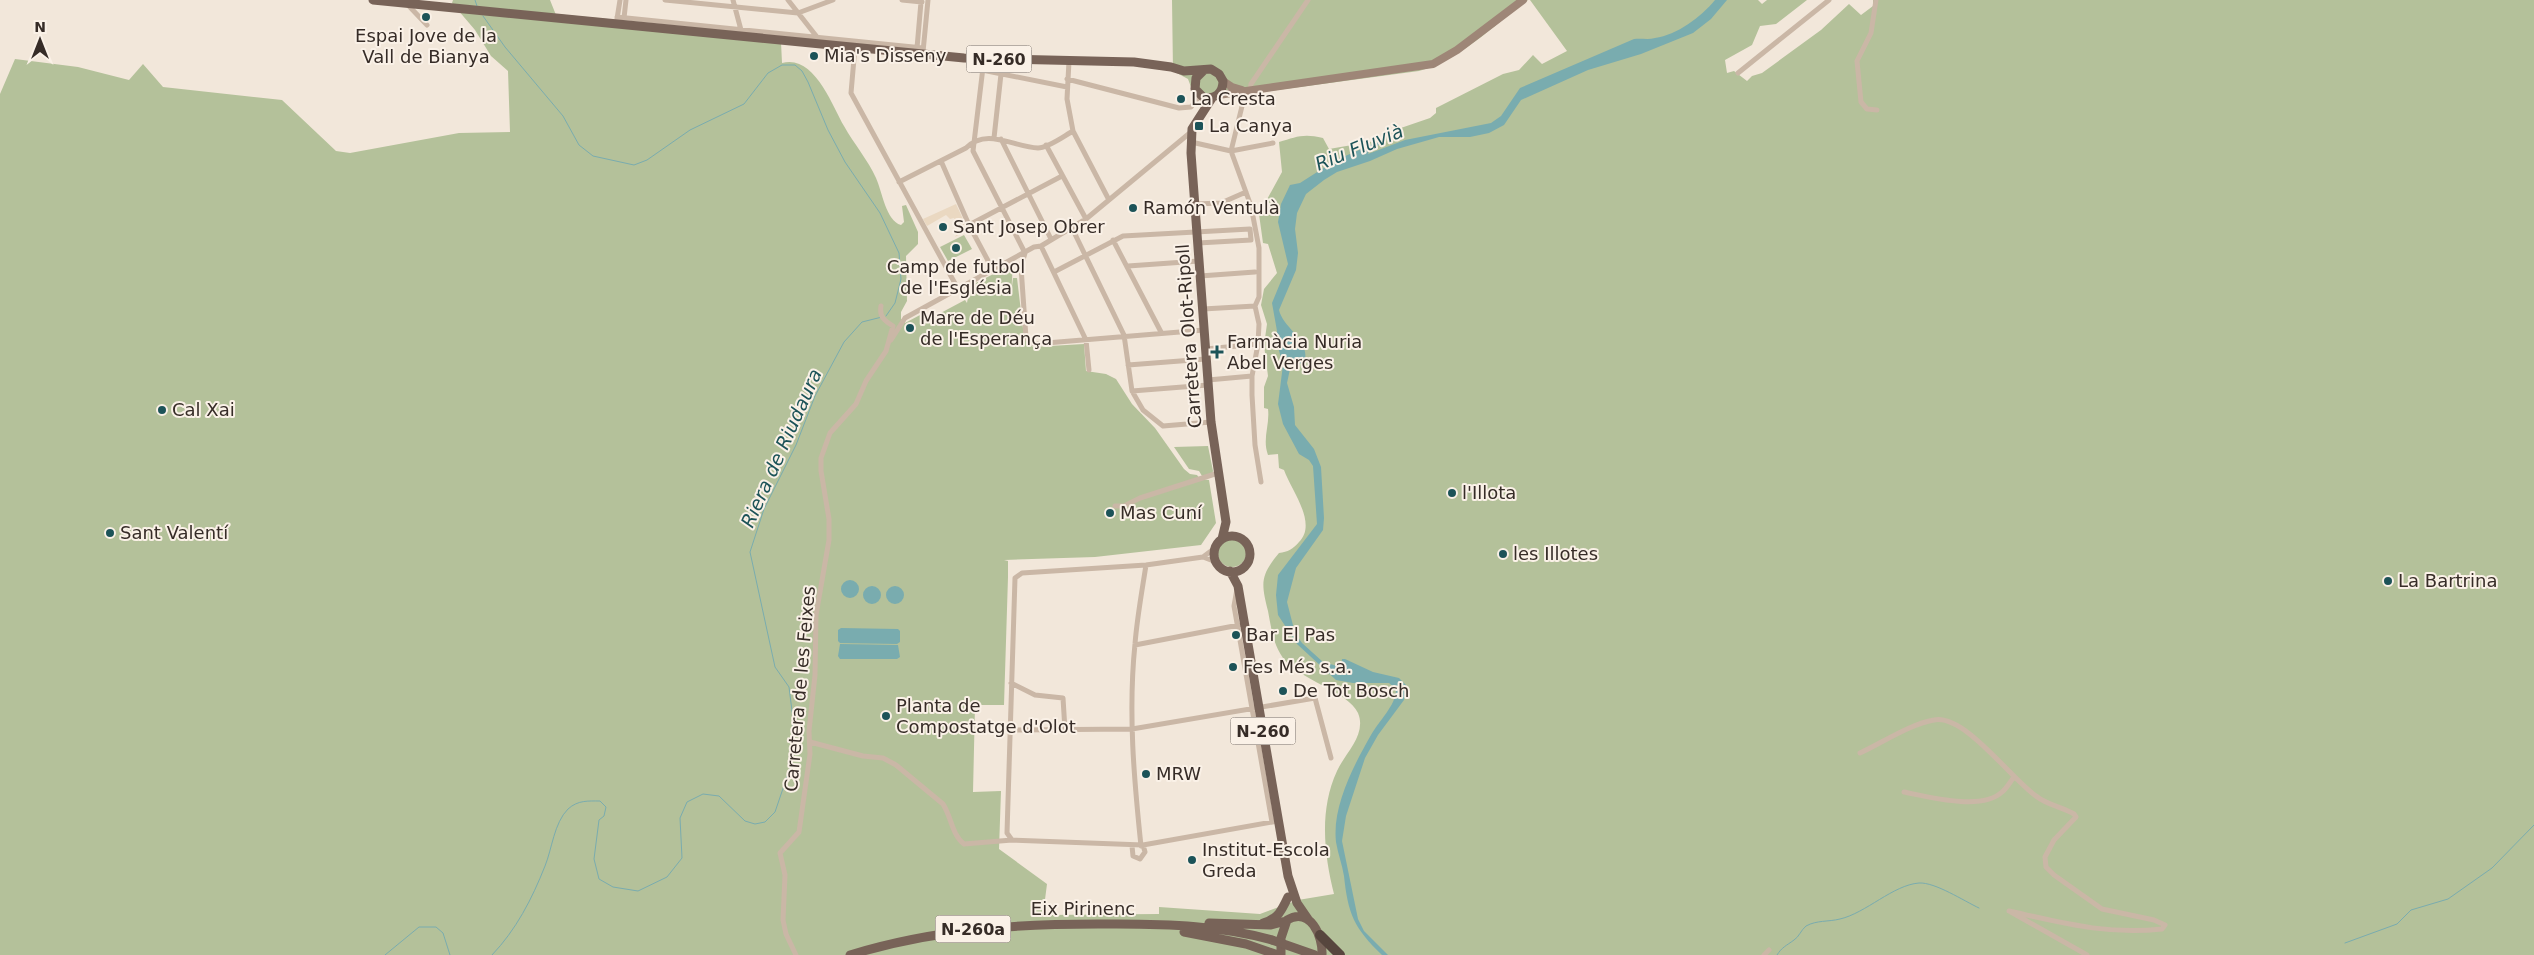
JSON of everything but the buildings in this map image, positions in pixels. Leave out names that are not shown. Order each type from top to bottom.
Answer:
[{"type":"highway","name":"N-260","points":[[1320,935],[1340,955]]},
{"type":"main road","name":"N-260","points":[[373,0],[456,9],[619,18],[855,47],[921,50],[984,59],[1144,63],[1184,71],[1211,69],[1217,72],[1223,81],[1222,89],[1215,96]]},
{"type":"main road","name":"N-260","points":[[1184,71],[1194,81],[1198,96]]},
{"type":"main road","points":[[1194,81],[1203,71]]},
{"type":"main road","points":[[1198,96],[1206,98],[1215,96]]},
{"type":"main road","name":"Carretera Olot-Ripoll","points":[[1198,96],[1198,118]]},
{"type":"main road","name":"Carretera Olot-Ripoll","points":[[1215,96],[1198,118],[1192,132],[1191,142],[1211,422],[1226,522],[1222,539]]},
{"type":"main road","name":"Carretera Olot-Ripoll","points":[[1226,522],[1238,537]]},
{"type":"main road","name":"N-260","points":[[1238,537],[1247,544],[1250,552],[1248,560],[1242,569],[1238,586],[1241,625],[1275,821],[1288,876],[1297,903],[1320,935]]},
{"type":"main road","points":[[1222,539],[1238,537]]},
{"type":"main road","name":"N-260","points":[[1215,548],[1222,539]]},
{"type":"main road","points":[[1215,548],[1216,562]]},
{"type":"main road","name":"N-260","points":[[1216,562],[1222,569],[1230,571],[1238,586]]},
{"type":"main road","points":[[1230,571],[1242,569]]},
{"type":"main road","name":"N-260","points":[[1280,955],[1281,938],[1286,921],[1288,876]]},
{"type":"main road","name":"N-260a","points":[[1256,925],[1273,919],[1282,911],[1288,897]]},
{"type":"main road","points":[[1286,921],[1296,916],[1308,919]]},
{"type":"main road","name":"N-260a","points":[[1152,925],[1196,923],[1272,925],[1286,921]]},
{"type":"main road","name":"N-260a","points":[[1099,924],[1210,936],[1246,944],[1280,955]]},
{"type":"main road","name":"Eix Pirinenc","points":[[850,955],[898,942],[963,930],[1019,925],[1099,924],[1152,925],[1219,930],[1272,940],[1315,955]]},
{"type":"main road","points":[[1320,935],[1322,955]]},
{"type":"street","points":[[619,18],[620,0]]},
{"type":"street","points":[[619,18],[626,0]]},
{"type":"street","points":[[665,0],[798,13],[833,0]]},
{"type":"street","points":[[732,0],[741,30]]},
{"type":"street","points":[[788,0],[817,37]]},
{"type":"street","points":[[619,18],[817,37],[921,50],[925,1],[902,0]]},
{"type":"street","points":[[1261,482],[1255,445],[1252,376],[1258,344],[1259,324],[1256,306],[1260,280],[1256,227],[1231,151],[1251,84],[1308,0]]},
{"type":"street","points":[[1215,96],[1433,64],[1452,54],[1523,0]]},
{"type":"street","points":[[1738,73],[1829,0]]},
{"type":"street","points":[[1876,0],[1871,33],[1856,61],[1861,102],[1867,109],[1877,110]]},
{"type":"street","points":[[401,2],[427,25]]},
{"type":"street","points":[[855,47],[850,93],[958,289]]},
{"type":"street","points":[[984,59],[973,151],[1025,253],[1021,268],[1026,338],[1034,344],[1042,345],[1124,335],[1204,330]]},
{"type":"street","points":[[1069,61],[1067,87],[1073,130],[1109,200]]},
{"type":"street","points":[[982,70],[1067,87]]},
{"type":"street","points":[[994,138],[1002,74]]},
{"type":"street","points":[[1067,79],[1179,108],[1191,107],[1198,96]]},
{"type":"street","points":[[1223,81],[1232,87],[1248,90]]},
{"type":"street","points":[[899,182],[966,148],[973,140],[994,138],[1039,148],[1073,130]]},
{"type":"street","points":[[886,351],[905,318],[1072,228],[1192,132]]},
{"type":"street","points":[[1001,139],[1051,239]]},
{"type":"street","points":[[1191,142],[1231,151],[1273,143]]},
{"type":"street","points":[[1046,145],[1086,218]]},
{"type":"street","points":[[941,160],[969,225],[993,270]]},
{"type":"street","points":[[969,225],[1030,195],[1062,176]]},
{"type":"street","points":[[1195,204],[1221,203],[1246,192]]},
{"type":"street","points":[[1054,272],[1123,236],[1250,229],[1256,227]]},
{"type":"street","points":[[1072,228],[1124,335],[1132,391],[1143,410],[1163,426],[1211,422]]},
{"type":"street","points":[[1198,243],[1250,240],[1250,229]]},
{"type":"street","points":[[1113,240],[1161,332]]},
{"type":"street","points":[[1041,246],[1086,340],[1089,370]]},
{"type":"street","points":[[1128,266],[1199,262]]},
{"type":"street","points":[[1200,276],[1255,272]]},
{"type":"street","name":"Carretera de les Feixes","points":[[796,955],[786,934],[784,920],[785,875],[780,853],[799,832],[810,742],[815,675],[816,615],[829,540],[829,519],[821,470],[821,458],[830,433],[856,404],[866,381],[886,351],[893,326],[884,320],[880,314],[881,306]]},
{"type":"street","points":[[1203,308],[1256,306]]},
{"type":"street","points":[[1206,349],[1258,344]]},
{"type":"street","points":[[1128,365],[1206,359]]},
{"type":"street","points":[[1132,391],[1252,376]]},
{"type":"street","points":[[1115,506],[1124,506],[1140,498],[1218,473]]},
{"type":"street","points":[[1012,840],[1007,833],[1013,583],[1018,575],[1146,565],[1203,557],[1215,548]]},
{"type":"street","points":[[1203,557],[1216,562]]},
{"type":"street","points":[[1132,846],[1133,856],[1140,859],[1145,852],[1142,845],[1134,780],[1132,729],[1135,645],[1146,565]]},
{"type":"street","points":[[1135,645],[1241,625]]},
{"type":"street","points":[[1011,683],[1035,695],[1063,698],[1065,730]]},
{"type":"street","points":[[1010,730],[1132,729],[1315,698],[1331,758]]},
{"type":"street","points":[[1860,753],[1917,725],[1935,719],[1946,720],[1981,742],[2014,777],[2041,800],[2075,815],[2072,822],[2060,831],[2054,840],[2045,857],[2046,867],[2054,875],[2102,909],[2154,920],[2165,925],[2162,929],[2138,931],[2093,930],[2008,910],[2086,955]]},
{"type":"street","points":[[810,742],[863,756],[883,758],[896,765],[943,804],[956,835],[964,844],[1012,840],[1132,846],[1275,821]]},
{"type":"street","points":[[1904,792],[1972,802],[1985,801],[2002,793],[2014,777]]},
{"type":"green space","points":[[453,0],[550,0],[556,15],[733,31],[781,42],[782,63],[793,62],[804,66],[813,73],[828,94],[848,133],[873,171],[885,205],[892,218],[901,225],[904,222],[902,206],[906,205],[918,232],[918,244],[906,256],[907,301],[901,312],[901,319],[905,323],[920,315],[920,324],[965,300],[967,303],[970,286],[1013,264],[1011,295],[1013,278],[1017,278],[1024,337],[1033,347],[1084,344],[1086,371],[1106,374],[1116,379],[1132,404],[1155,428],[1184,469],[1190,474],[1197,475],[1200,479],[1209,480],[1216,523],[1201,545],[1095,557],[1004,560],[1008,561],[1008,577],[1004,705],[975,705],[973,792],[1001,791],[999,849],[1047,884],[1043,915],[1159,914],[1159,907],[1260,914],[1298,900],[1334,894],[1326,848],[1325,832],[1328,801],[1337,771],[1354,744],[1360,729],[1360,721],[1353,705],[1300,673],[1283,658],[1273,635],[1263,586],[1265,574],[1273,561],[1279,553],[1288,551],[1297,544],[1304,534],[1306,526],[1297,497],[1284,470],[1279,468],[1278,454],[1268,455],[1266,449],[1268,409],[1264,408],[1264,387],[1268,376],[1264,345],[1267,324],[1261,305],[1264,289],[1277,273],[1268,244],[1263,243],[1259,214],[1282,172],[1279,142],[1300,136],[1310,136],[1323,138],[1329,149],[1381,140],[1395,130],[1430,118],[1436,113],[1436,108],[1503,74],[1519,70],[1533,55],[1542,64],[1567,51],[1530,0],[1758,0],[1762,4],[1767,0],[1807,0],[1776,24],[1760,26],[1752,45],[1725,60],[1727,73],[1734,71],[1747,81],[1752,76],[1762,73],[1821,30],[1849,4],[1861,15],[1873,6],[1873,0],[2534,0],[2534,955],[0,955],[0,94],[15,59],[78,67],[129,80],[143,64],[163,87],[282,100],[336,151],[350,153],[459,133],[510,132],[508,71],[491,56],[475,30],[452,3]]},
{"type":"green space","points":[[1172,0],[1528,0],[1463,50],[1449,59],[1419,71],[1202,100],[1194,95],[1188,79],[1173,71]]},
{"type":"green space","name":"Camp de futbol de l'Església","points":[[964,235],[972,249],[948,261],[940,247]]},
{"type":"green space","points":[[1208,446],[1213,471],[1212,474],[1202,476],[1199,471],[1189,469],[1174,447]]},
{"type":"green space","points":[[1232,539],[1242,543],[1246,553],[1242,563],[1232,567],[1222,563],[1218,553],[1222,543]]},
{"type":"shaded area","points":[[956,204],[968,230],[955,237],[959,230],[954,218],[950,219],[946,215],[927,226],[923,219]]},
{"type":"water","points":[[1715,0],[1727,0],[1711,19],[1693,33],[1641,54],[1588,70],[1521,100],[1504,125],[1489,133],[1470,137],[1439,137],[1397,149],[1370,161],[1337,172],[1306,194],[1297,213],[1295,229],[1298,253],[1296,270],[1279,310],[1304,348],[1304,362],[1290,369],[1287,383],[1294,407],[1295,425],[1314,449],[1321,467],[1324,518],[1323,530],[1296,568],[1287,602],[1295,633],[1302,643],[1323,662],[1341,667],[1342,659],[1345,659],[1373,672],[1399,678],[1408,687],[1404,700],[1378,735],[1365,758],[1346,816],[1342,841],[1358,919],[1364,931],[1388,955],[1382,955],[1365,937],[1350,911],[1336,842],[1336,828],[1337,814],[1351,773],[1371,735],[1394,701],[1396,689],[1389,683],[1353,683],[1336,680],[1297,644],[1278,615],[1276,595],[1278,575],[1317,524],[1313,466],[1309,460],[1299,454],[1283,424],[1278,404],[1283,365],[1276,340],[1277,331],[1272,303],[1288,264],[1278,222],[1281,204],[1290,185],[1300,183],[1336,160],[1380,141],[1385,141],[1369,151],[1368,154],[1405,140],[1491,123],[1501,116],[1520,88],[1634,39],[1652,39],[1672,33],[1696,19]]},
{"type":"water","points":[[846,580],[854,580],[859,585],[857,596],[846,598],[841,593],[841,585]]},
{"type":"water","points":[[868,586],[876,586],[881,591],[879,602],[868,604],[863,599],[863,591]]},
{"type":"water","points":[[891,586],[899,586],[904,591],[902,602],[891,604],[886,599],[886,591]]},
{"type":"water","points":[[841,628],[898,629],[900,631],[900,642],[897,644],[840,643],[838,641],[838,630]]},
{"type":"water","points":[[840,644],[898,645],[900,657],[897,659],[840,659],[838,656]]},
{"type":"waterway","name":"Riera de Riudaura","points":[[475,0],[477,6]]},
{"type":"waterway","name":"Riera de Riudaura","points":[[483,16],[505,47],[563,116],[579,145],[593,156],[634,165],[647,160],[690,130],[744,104],[768,73],[782,65],[795,65],[802,71],[828,130],[845,162],[880,213],[899,253],[901,279],[895,303],[886,316]]},
{"type":"waterway","name":"Riera de Riudaura","points":[[492,955],[523,914],[545,866],[559,821],[568,809],[576,804],[600,801],[606,807],[604,816],[599,820],[594,859],[599,879],[613,887],[638,891],[667,877],[682,858],[680,818],[687,802],[703,794],[719,796],[745,821],[755,824],[765,822],[775,812],[791,765],[793,719],[789,687],[775,667],[750,552],[764,509],[796,445],[815,396],[844,342],[862,322],[882,317]]},
{"type":"waterway","points":[[2345,943],[2397,924],[2411,910],[2448,899],[2492,868],[2534,825]]},
{"type":"waterway","points":[[1777,955],[1782,948],[1796,939],[1806,926],[1850,916],[1909,885],[1919,883],[1933,886],[1979,908]]},
{"type":"waterway","name":"Riera de Riudaura","points":[[385,955],[419,927],[436,927],[443,933],[450,955]]},
{"type":"place","name":"Espai Jove de la Vall de Bianya","points":[[426,17]]},
{"type":"place","name":"Mia's Disseny","points":[[814,56]]},
{"type":"place","name":"La Cresta","points":[[1181,99]]},
{"type":"place","name":"La Canya","points":[[1199,126]]},
{"type":"place","name":"Ramón Ventulà","points":[[1133,208]]},
{"type":"place","name":"Sant Josep Obrer","points":[[943,227]]},
{"type":"place","name":"Camp de futbol de l'Església","points":[[956,248]]},
{"type":"place","name":"Mare de Déu de l'Esperança","points":[[910,328]]},
{"type":"place","name":"Farmàcia Nuria Abel Verges","points":[[1217,352]]},
{"type":"place","name":"Cal Xai","points":[[162,410]]},
{"type":"place","name":"l'Illota","points":[[1452,493]]},
{"type":"place","name":"Mas Cuní","points":[[1110,513]]},
{"type":"place","name":"Sant Valentí","points":[[110,533]]},
{"type":"place","name":"les Illotes","points":[[1503,554]]},
{"type":"place","name":"La Bartrina","points":[[2388,581]]},
{"type":"place","name":"Bar El Pas","points":[[1236,635]]},
{"type":"place","name":"Fes Més s.a.","points":[[1233,667]]},
{"type":"place","name":"De Tot Bosch","points":[[1283,691]]},
{"type":"place","name":"Planta de Compostatge d'Olot","points":[[886,716]]},
{"type":"place","name":"MRW","points":[[1146,774]]},
{"type":"place","name":"Institut-Escola Greda","points":[[1192,860]]},
{"type":"water label","name":"Riu Fluvià","points":[[1359,147]]}]
